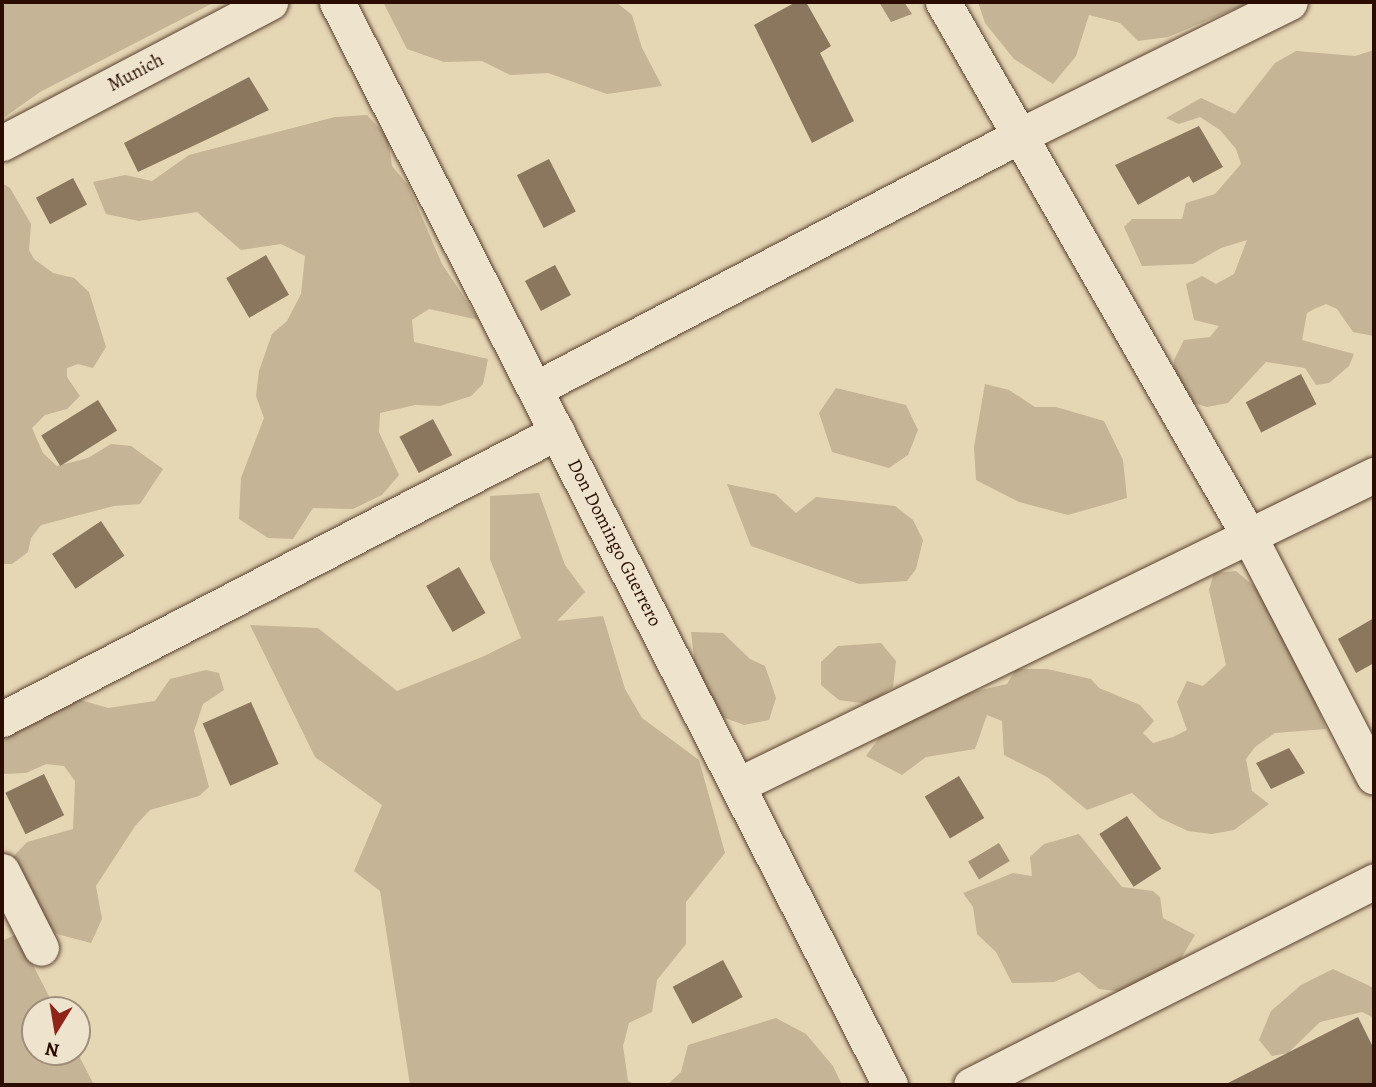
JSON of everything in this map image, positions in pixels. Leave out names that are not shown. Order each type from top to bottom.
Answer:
[{"type":"street","name":"Munich","points":[[2,144],[270,2]]},
{"type":"street","name":"Don Domingo Guerrero","points":[[337,2],[890,1085]]},
{"type":"street","points":[[943,2],[1249,536],[1374,777]]},
{"type":"street","points":[[535,389],[1019,136],[1290,2]]},
{"type":"street","points":[[2,719],[557,432]]},
{"type":"street","points":[[738,785],[1374,475]]},
{"type":"street","points":[[2,871],[41,948]]},
{"type":"street","points":[[971,1085],[1374,881]]},
{"type":"shaded area","points":[[2,2],[215,2],[40,92],[2,119]]},
{"type":"shaded area","points":[[383,2],[616,2],[632,15],[642,48],[662,86],[607,94],[548,73],[510,75],[482,61],[444,62],[407,49]]},
{"type":"shaded area","points":[[879,2],[904,2],[912,14],[891,22]]},
{"type":"shaded area","points":[[978,2],[1251,2],[1168,37],[1138,41],[1120,23],[1089,15],[1076,56],[1053,84],[1014,59],[985,23]]},
{"type":"shaded area","points":[[1374,50],[1374,336],[1353,332],[1337,309],[1326,304],[1307,313],[1302,340],[1354,354],[1349,366],[1329,383],[1316,385],[1305,368],[1266,362],[1228,403],[1207,407],[1190,402],[1173,388],[1174,360],[1184,340],[1210,337],[1219,326],[1194,320],[1186,284],[1202,276],[1216,284],[1234,274],[1247,240],[1221,248],[1193,264],[1142,266],[1124,227],[1132,219],[1182,219],[1186,203],[1215,194],[1241,164],[1236,149],[1220,130],[1200,117],[1179,124],[1166,118],[1201,98],[1235,114],[1275,63],[1296,51],[1355,56]]},
{"type":"shaded area","points":[[367,115],[388,138],[392,166],[408,185],[442,264],[479,320],[429,309],[412,320],[414,342],[488,359],[483,384],[471,396],[440,406],[415,405],[380,413],[379,432],[399,475],[382,495],[353,509],[313,508],[293,539],[268,538],[239,519],[241,478],[264,418],[256,396],[259,371],[272,334],[287,321],[301,294],[305,256],[281,244],[241,250],[197,212],[139,221],[106,214],[93,182],[125,175],[152,181],[189,155],[335,117]]},
{"type":"shaded area","points":[[2,183],[10,188],[31,224],[29,250],[34,259],[53,273],[74,278],[89,292],[106,347],[93,368],[78,364],[67,368],[67,377],[80,396],[67,409],[45,415],[32,428],[43,453],[57,466],[88,458],[111,444],[131,446],[163,469],[140,504],[114,506],[41,525],[31,538],[28,552],[12,564],[2,564]]},
{"type":"shaded area","points":[[985,384],[1009,390],[1035,407],[1056,407],[1104,421],[1123,460],[1127,498],[1068,515],[1019,502],[976,480],[974,447]]},
{"type":"shaded area","points":[[836,388],[906,405],[918,430],[908,455],[889,468],[832,452],[819,413]]},
{"type":"shaded area","points":[[727,484],[775,494],[796,513],[816,497],[895,506],[913,520],[923,540],[916,569],[907,581],[859,584],[751,546]]},
{"type":"shaded area","points":[[539,493],[565,565],[585,592],[557,621],[603,616],[625,689],[642,718],[699,760],[725,853],[686,902],[686,944],[657,980],[652,1012],[629,1023],[623,1046],[628,1081],[637,1085],[410,1085],[380,891],[354,871],[382,805],[315,757],[250,625],[318,628],[397,691],[482,657],[521,638],[490,559],[490,496]]},
{"type":"shaded area","points":[[1236,571],[1261,592],[1319,693],[1316,704],[1326,729],[1275,733],[1255,747],[1246,759],[1252,791],[1269,804],[1234,830],[1212,834],[1188,831],[1160,818],[1132,793],[1087,810],[1047,777],[1004,755],[1002,721],[987,715],[975,749],[926,757],[902,775],[866,756],[881,735],[964,694],[1007,684],[1016,669],[1047,669],[1091,679],[1099,688],[1140,705],[1154,721],[1143,733],[1153,743],[1187,730],[1177,702],[1187,681],[1203,686],[1226,665],[1209,590],[1214,573]]},
{"type":"shaded area","points":[[691,632],[723,633],[750,659],[765,666],[776,698],[769,720],[744,725],[717,715],[696,675]]},
{"type":"shaded area","points":[[881,643],[896,661],[893,687],[869,704],[839,700],[821,685],[821,662],[838,646]]},
{"type":"shaded area","points":[[206,670],[219,673],[224,690],[203,704],[194,731],[209,787],[199,796],[150,810],[135,826],[96,886],[102,919],[91,943],[57,934],[34,909],[10,860],[27,842],[73,829],[75,781],[64,766],[46,764],[26,773],[2,774],[2,736],[39,721],[64,695],[108,708],[155,701],[170,679]]},
{"type":"shaded area","points":[[1079,834],[1122,887],[1153,891],[1160,897],[1163,918],[1195,935],[1180,960],[1134,993],[1099,989],[1079,972],[1054,982],[1012,983],[996,952],[977,934],[973,907],[963,893],[1013,873],[1032,876],[1030,857],[1044,844]]},
{"type":"shaded area","points":[[999,843],[1010,861],[979,880],[968,862]]},
{"type":"shaded area","points":[[17,934],[49,996],[21,996],[21,1066],[84,1066],[94,1085],[2,1085],[2,941]]},
{"type":"shaded area","points":[[1333,969],[1374,988],[1374,1018],[1362,1012],[1320,1022],[1288,1053],[1272,1056],[1259,1040],[1271,1011],[1301,985]]},
{"type":"shaded area","points":[[776,1018],[806,1034],[833,1066],[842,1085],[667,1085],[681,1072],[688,1045]]},
{"type":"building","points":[[796,2],[806,2],[831,46],[820,53],[854,121],[812,143],[754,25]]},
{"type":"building","points":[[249,77],[269,110],[138,172],[124,143]]},
{"type":"building","points":[[1199,126],[1223,167],[1193,183],[1189,176],[1138,205],[1115,165]]},
{"type":"building","points":[[549,159],[576,212],[544,228],[517,175]]},
{"type":"building","points":[[73,178],[87,204],[50,224],[36,198]]},
{"type":"building","points":[[266,255],[289,295],[249,318],[226,278]]},
{"type":"building","points":[[555,265],[571,295],[541,311],[525,281]]},
{"type":"building","points":[[1301,374],[1316,404],[1261,432],[1246,402]]},
{"type":"building","points":[[98,400],[117,431],[60,466],[41,436]]},
{"type":"building","points":[[433,419],[452,455],[419,473],[399,437]]},
{"type":"building","points":[[101,521],[124,556],[76,589],[52,554]]},
{"type":"building","points":[[459,567],[485,613],[453,632],[426,586]]},
{"type":"building","points":[[1374,618],[1374,663],[1356,673],[1338,639]]},
{"type":"building","points":[[251,702],[279,764],[230,786],[203,724]]},
{"type":"building","points":[[1289,748],[1305,773],[1271,789],[1256,763]]},
{"type":"building","points":[[44,774],[64,815],[26,834],[5,793]]},
{"type":"building","points":[[959,776],[984,818],[950,839],[925,797]]},
{"type":"building","points":[[1127,816],[1161,869],[1134,887],[1099,834]]},
{"type":"building","points":[[723,960],[743,997],[692,1024],[673,987]]},
{"type":"building","points":[[1358,1017],[1374,1049],[1374,1085],[1224,1085]]}]
